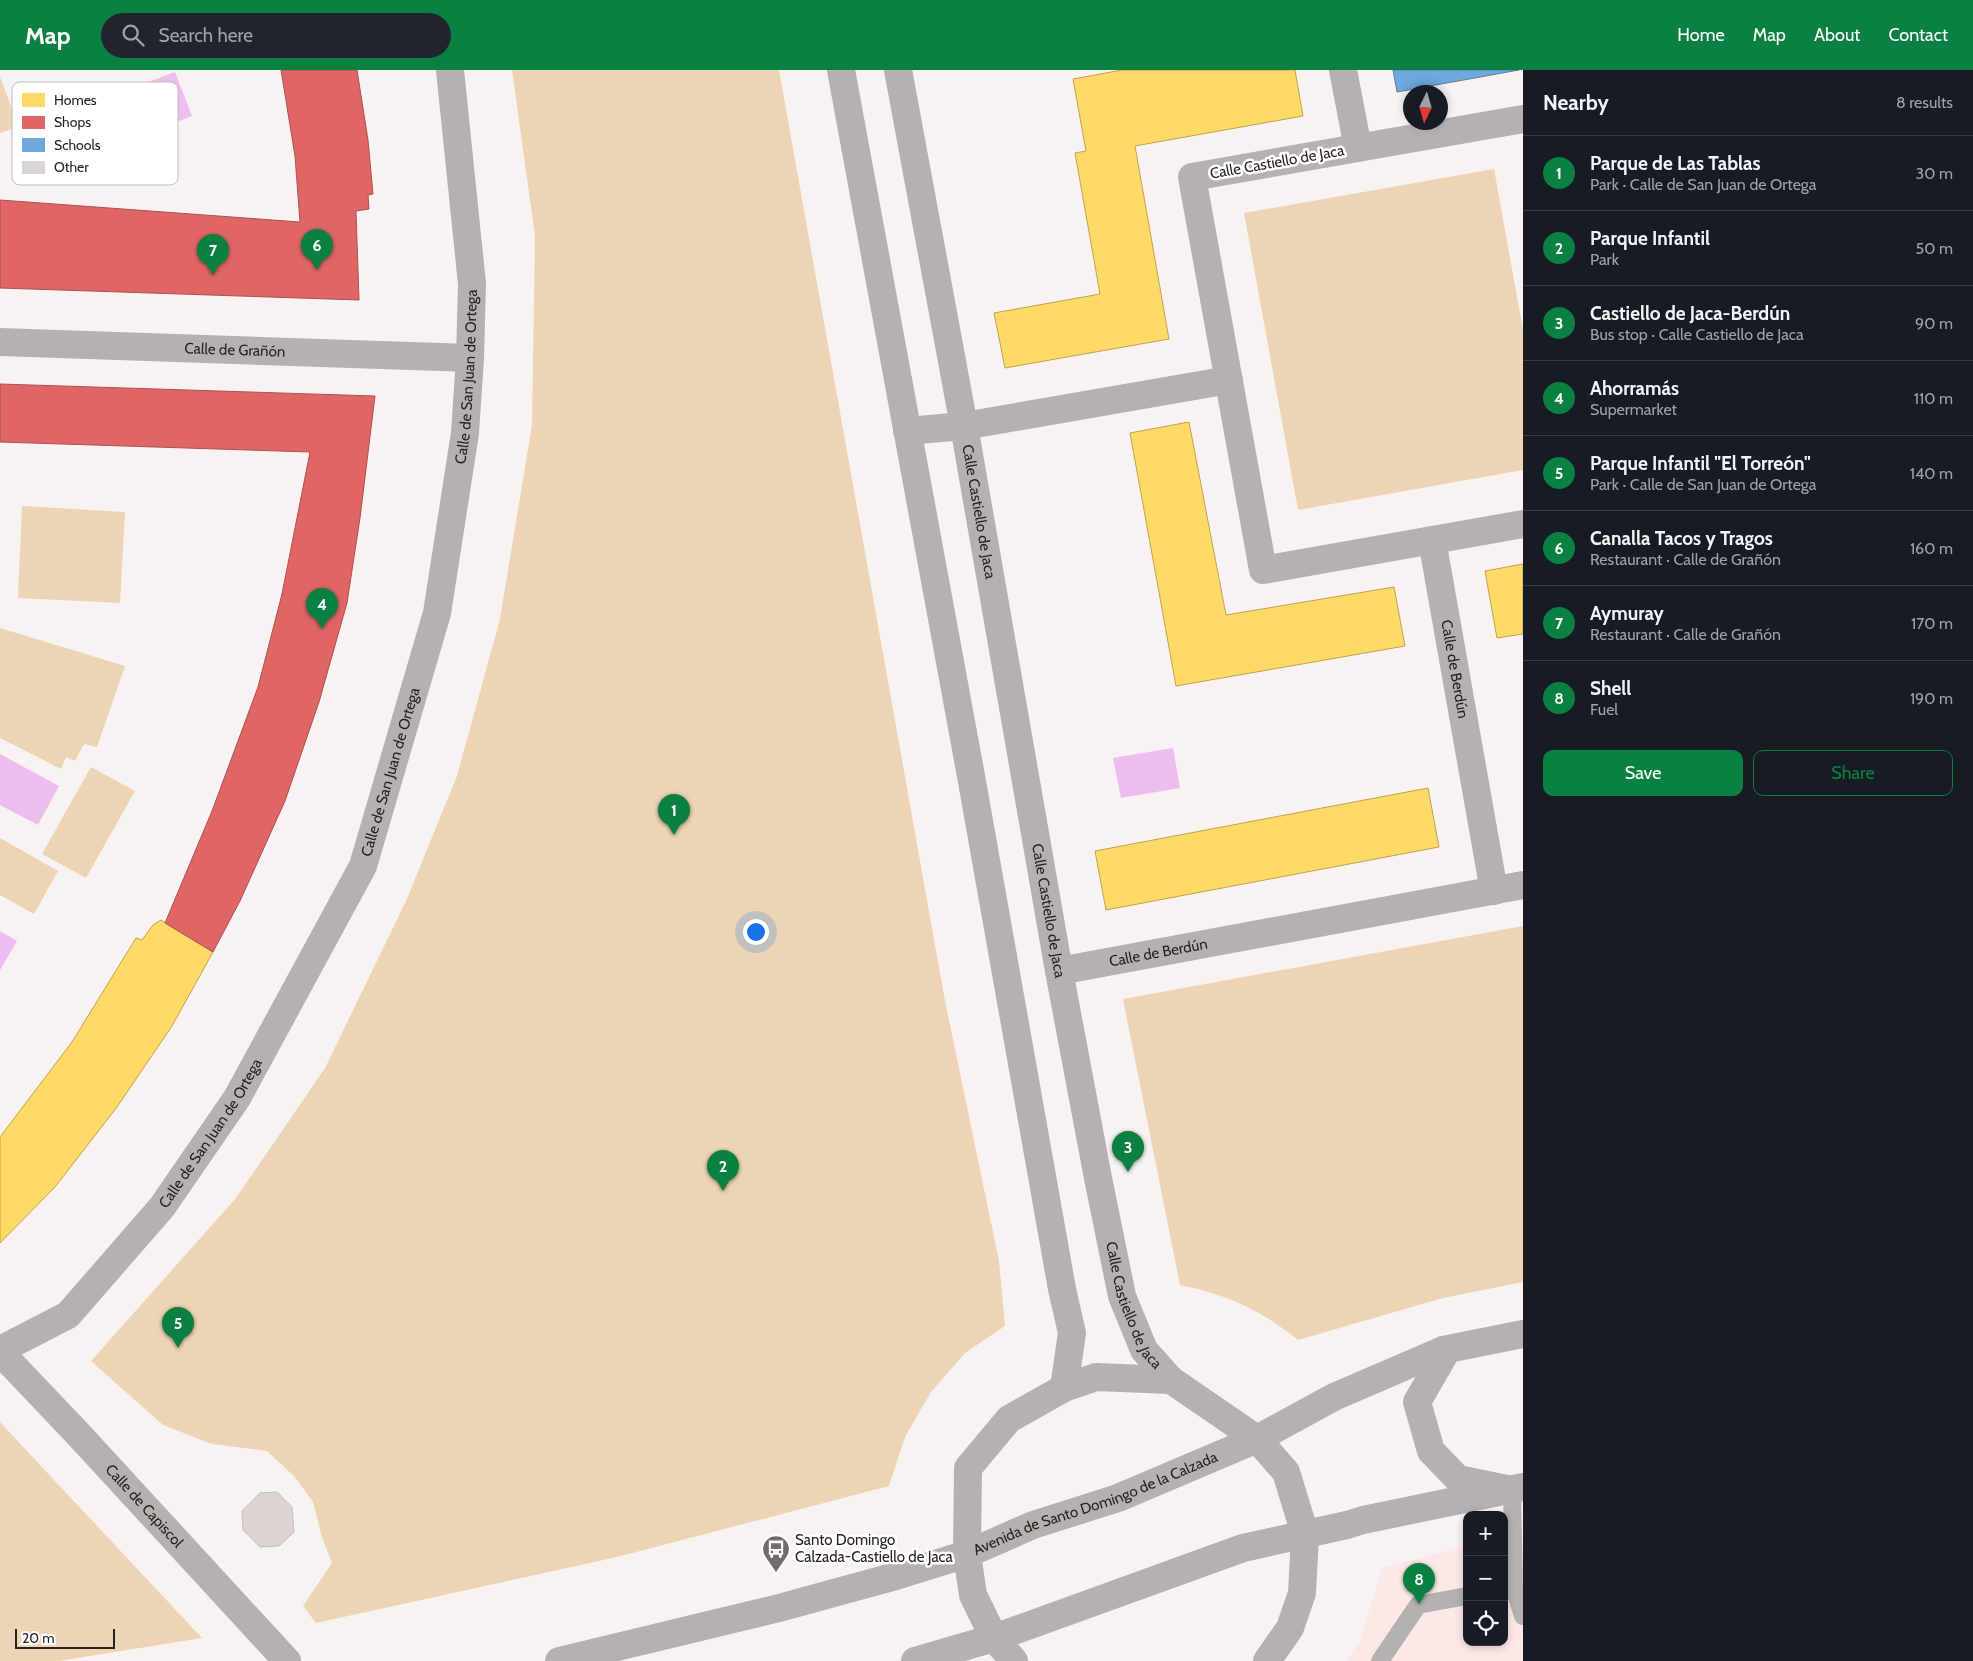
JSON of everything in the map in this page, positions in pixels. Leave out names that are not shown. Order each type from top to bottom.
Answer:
[{"type":"street","name":"Calle de San Juan de Ortega","points":[[0,1351],[68,1315],[162,1207],[237,1098],[362,866],[437,612],[465,433],[472,284],[450,70]]},
{"type":"street","points":[[841,70],[973,786],[1062,1289],[1072,1333],[1064,1388]]},
{"type":"street","name":"Calle Castiello de Jaca","points":[[898,70],[964,426],[1059,971],[1122,1296],[1144,1350],[1172,1380],[1256,1439],[1286,1472],[1305,1534],[1302,1593],[1290,1628],[1266,1661]]},
{"type":"street","points":[[1343,70],[1358,148],[1523,118]]},
{"type":"street","name":"Calle Castiello de Jaca","points":[[1358,148],[1192,178],[1263,570],[1432,540]]},
{"type":"street","name":"Calle de Grañón","points":[[0,342],[470,358]]},
{"type":"street","name":"Calle Castiello de Jaca","points":[[907,431],[964,426],[1229,380]]},
{"type":"street","points":[[1432,540],[1523,524]]},
{"type":"street","name":"Calle de Berdún","points":[[1432,540],[1494,890]]},
{"type":"street","name":"Calle de Berdún","points":[[1059,971],[1523,885]]},
{"type":"street","name":"Avenida de Santo Domingo de la Calzada","points":[[559,1661],[779,1608],[896,1576],[967,1554],[1033,1525],[1118,1498],[1256,1439],[1334,1397],[1443,1350],[1523,1334]]},
{"type":"street","points":[[1443,1350],[1443,1357],[1417,1402],[1431,1451],[1458,1479],[1517,1488]]},
{"type":"street","name":"Calle de Capiscol","points":[[0,1351],[286,1661]]},
{"type":"street","name":"Calle Castiello de Jaca","points":[[1014,1661],[994,1638],[973,1595],[967,1554],[968,1468],[1009,1419],[1064,1388],[1096,1377],[1172,1380]]},
{"type":"street","points":[[915,1661],[994,1638],[1243,1548],[1517,1488]]},
{"type":"lane","points":[[1517,1488],[1509,1588],[1523,1616]]},
{"type":"lane","points":[[1380,1661],[1418,1605],[1463,1597]]},
{"type":"shaded area","points":[[512,70],[779,70],[945,1001],[999,1261],[1005,1326],[965,1353],[931,1392],[905,1437],[889,1486],[617,1557],[316,1623],[303,1606],[332,1563],[322,1537],[313,1502],[295,1477],[267,1451],[212,1444],[163,1425],[91,1361],[236,1198],[325,1068],[406,901],[457,776],[500,619],[532,425],[535,236]]},
{"type":"shaded area","points":[[175,72],[192,116],[178,121],[178,82],[148,82]]},
{"type":"shaded area","points":[[0,77],[12,109],[12,129],[0,133]]},
{"type":"shaded area","points":[[1494,169],[1523,330],[1523,470],[1298,510],[1244,213]]},
{"type":"shaded area","points":[[22,506],[125,512],[120,603],[18,598]]},
{"type":"shaded area","points":[[0,628],[125,666],[97,747],[84,744],[75,761],[66,757],[61,769],[0,738]]},
{"type":"shaded area","points":[[1173,748],[1180,788],[1121,798],[1113,758]]},
{"type":"shaded area","points":[[0,754],[59,786],[38,825],[0,805]]},
{"type":"shaded area","points":[[91,767],[135,791],[86,878],[42,854]]},
{"type":"shaded area","points":[[0,838],[58,871],[34,914],[0,895]]},
{"type":"shaded area","points":[[1523,926],[1523,1282],[1443,1298],[1298,1340],[1270,1320],[1242,1305],[1213,1293],[1180,1285],[1123,999]]},
{"type":"shaded area","points":[[0,931],[17,941],[0,970]]},
{"type":"shaded area","points":[[0,1422],[202,1638],[59,1661],[0,1661]]},
{"type":"shaded area","points":[[1523,1529],[1523,1661],[1347,1661],[1360,1641],[1382,1568],[1463,1546],[1463,1646],[1508,1646],[1508,1534]]},
{"type":"building: Homes","points":[[1122,70],[1295,70],[1303,116],[1135,146],[1169,339],[1005,368],[994,313],[1100,294],[1075,153],[1086,151],[1073,79]]},
{"type":"building: Homes","points":[[1189,422],[1226,615],[1394,587],[1405,646],[1176,686],[1130,433]]},
{"type":"building: Homes","points":[[1523,564],[1523,634],[1497,638],[1485,571]]},
{"type":"building: Homes","points":[[1428,788],[1439,847],[1106,910],[1095,851]]},
{"type":"building: Homes","points":[[161,920],[213,952],[172,1026],[117,1107],[55,1187],[0,1243],[0,1137],[72,1042],[136,938],[142,940],[153,925]]},
{"type":"building: Shops","points":[[281,70],[357,70],[368,140],[373,194],[368,195],[369,209],[356,211],[359,300],[0,288],[0,200],[300,222],[295,156]]},
{"type":"building: Shops","points":[[0,384],[375,396],[347,603],[319,702],[285,801],[240,901],[213,952],[165,923],[212,811],[258,687],[282,594],[310,452],[0,442]]},
{"type":"building: Schools","points":[[1393,70],[1519,70],[1436,85],[1403,85],[1403,91],[1397,92]]},
{"type":"building: Other","points":[[277,1492],[292,1507],[294,1532],[279,1546],[260,1547],[243,1530],[242,1511],[260,1493]]},
{"type":"place","name":"Canalla Tacos y Tragos","points":[[317,270]]},
{"type":"place","name":"Aymuray","points":[[213,275]]},
{"type":"place","name":"Ahorramás","points":[[322,629]]},
{"type":"place","name":"Parque de Las Tablas","points":[[674,835]]},
{"type":"place","name":"Castiello de Jaca-Berdún","points":[[1128,1172]]},
{"type":"place","name":"Parque Infantil","points":[[723,1191]]},
{"type":"place","name":"Parque Infantil \"El Torreón\"","points":[[178,1348]]},
{"type":"place","name":"Santo Domingo Calzada-Castiello de Jaca","points":[[776,1573]]},
{"type":"place","name":"Shell","points":[[1419,1604]]}]
